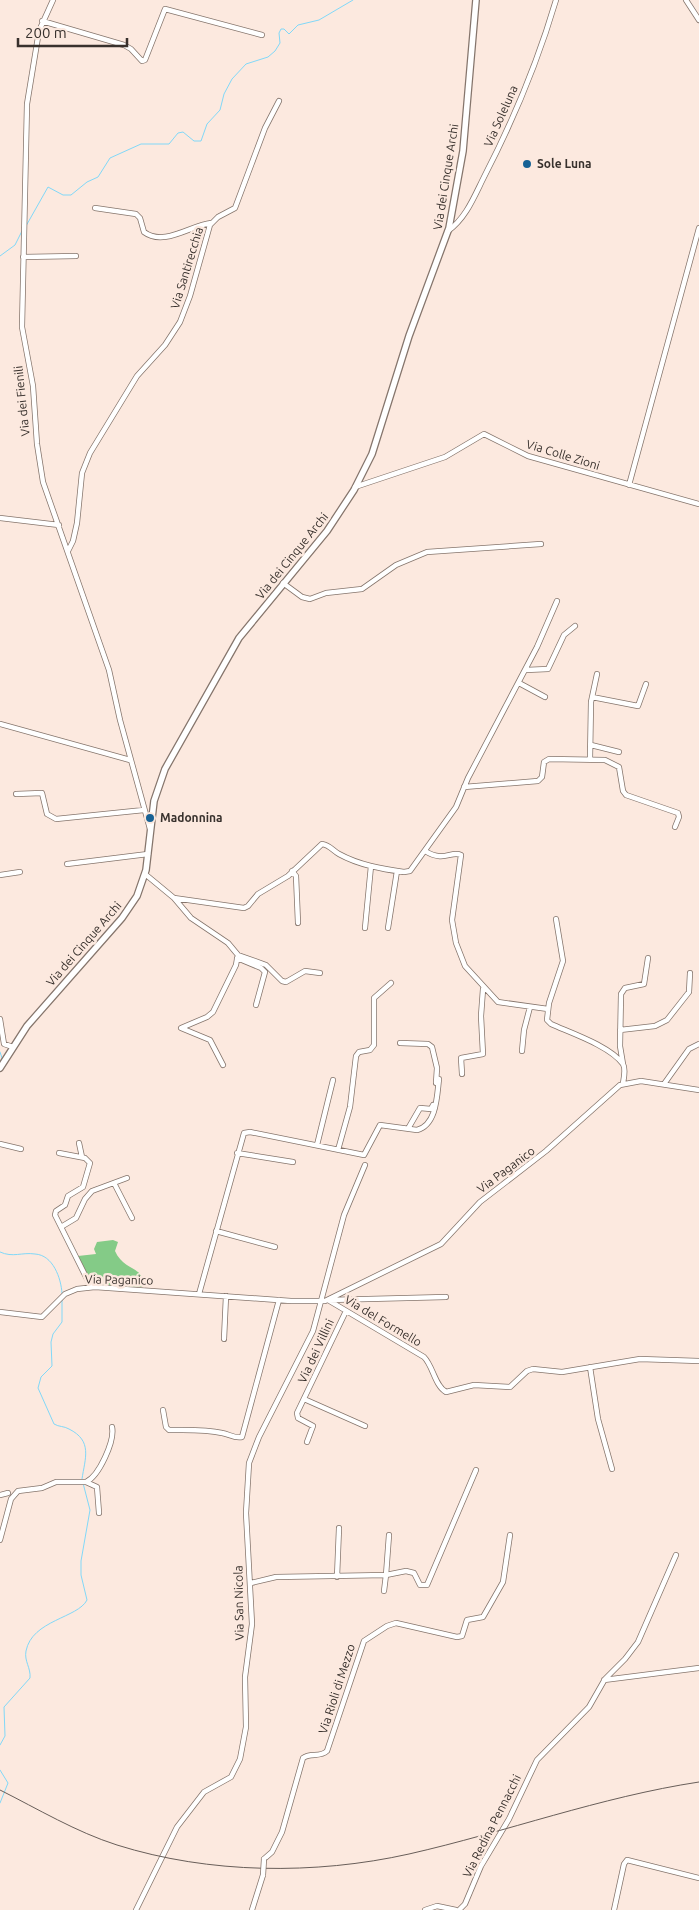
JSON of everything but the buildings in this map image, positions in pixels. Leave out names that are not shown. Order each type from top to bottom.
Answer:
[{"type":"main road","name":"Via dei Cinque Archi","points":[[0,1068],[29,1024],[127,911],[139,894],[146,874],[154,801],[165,769],[237,642],[324,534],[356,487],[378,437],[407,341],[448,232],[463,147],[476,0]]},
{"type":"street","name":"Via dei Fienili","points":[[53,0],[42,20],[27,104],[22,331],[33,386],[37,442],[42,477],[110,670],[130,760],[150,831]]},
{"type":"street","name":"Via Soleluna","points":[[448,232],[463,217],[501,143],[542,45],[556,0]]},
{"type":"street","points":[[686,0],[699,20]]},
{"type":"street","points":[[42,20],[124,45],[132,49],[142,61],[145,60],[165,10],[262,34]]},
{"type":"street","name":"Via Santirecchia","points":[[68,551],[75,536],[82,477],[87,460],[137,376],[165,345],[181,320],[190,296],[211,223],[234,209],[263,133],[279,101]]},
{"type":"street","points":[[95,208],[136,214],[140,218],[144,232],[153,236],[177,234],[211,223]]},
{"type":"street","points":[[629,485],[699,228]]},
{"type":"street","points":[[24,257],[76,256]]},
{"type":"street","name":"Via Colle Zioni","points":[[356,487],[446,457],[483,434],[493,437],[528,456],[699,504]]},
{"type":"street","points":[[0,518],[58,525]]},
{"type":"street","points":[[283,583],[302,597],[310,599],[326,592],[361,590],[394,566],[428,552],[540,544]]},
{"type":"street","points":[[174,898],[247,907],[258,894],[292,872],[324,844],[340,855],[371,866],[410,872],[454,811],[464,788],[526,670],[557,601]]},
{"type":"street","points":[[526,670],[548,668],[564,635],[576,626]]},
{"type":"street","points":[[590,759],[592,697],[597,674]]},
{"type":"street","points":[[519,683],[545,698]]},
{"type":"street","points":[[592,697],[638,706],[646,684]]},
{"type":"street","points":[[0,724],[130,760]]},
{"type":"street","points":[[591,745],[619,752]]},
{"type":"street","points":[[464,788],[537,781],[542,778],[544,764],[547,759],[608,761],[619,766],[623,791],[626,795],[677,812],[679,817],[675,827]]},
{"type":"street","points":[[16,794],[42,792],[47,814],[56,819],[144,810]]},
{"type":"street","points":[[425,851],[438,858],[455,854],[461,855],[452,907],[453,933],[465,966],[483,989],[499,1003],[548,1009]]},
{"type":"street","points":[[67,864],[148,854]]},
{"type":"street","points":[[365,928],[371,866]]},
{"type":"street","points":[[388,928],[397,871]]},
{"type":"street","points":[[0,875],[20,872]]},
{"type":"street","points":[[292,872],[296,876],[298,923]]},
{"type":"street","points":[[146,874],[174,898],[193,920],[225,941],[239,955],[269,967],[283,982],[305,971],[320,973]]},
{"type":"street","points":[[556,919],[563,963],[548,1009],[547,1019],[550,1024],[596,1044],[623,1064]]},
{"type":"street","points":[[225,941],[237,958],[261,968],[265,972],[256,1005]]},
{"type":"street","points":[[223,1066],[210,1040],[181,1028],[206,1018],[213,1012],[236,965],[237,958]]},
{"type":"street","points":[[648,958],[644,984],[625,988],[621,993],[620,1048],[625,1072],[623,1083],[639,1081],[699,1090]]},
{"type":"street","points":[[620,1030],[655,1026],[667,1020],[689,992],[690,973]]},
{"type":"street","points":[[338,1150],[350,1107],[356,1055],[370,1050],[373,1046],[374,998],[391,983]]},
{"type":"street","points":[[462,1074],[461,1058],[483,1054],[481,1016],[483,989]]},
{"type":"street","points":[[522,1052],[530,1007]]},
{"type":"street","points":[[0,1019],[2,1043],[13,1047]]},
{"type":"street","points":[[400,1043],[431,1046],[437,1070],[432,1108],[421,1108],[408,1127]]},
{"type":"street","points":[[664,1084],[688,1050],[699,1044]]},
{"type":"street","points":[[199,1294],[242,1135],[246,1132],[364,1155],[379,1126],[421,1129],[433,1115],[439,1079]]},
{"type":"street","points":[[317,1145],[333,1080]]},
{"type":"street","name":"Via Paganico","points":[[0,1312],[40,1317],[48,1313],[56,1300],[68,1292],[91,1287],[319,1303],[328,1300],[439,1245],[480,1202],[546,1151],[608,1093],[623,1083]]},
{"type":"street","points":[[79,1143],[82,1157]]},
{"type":"street","points":[[0,1144],[21,1149]]},
{"type":"street","points":[[59,1153],[82,1157],[90,1162],[86,1182],[81,1190],[68,1196],[65,1205],[55,1212],[91,1287]]},
{"type":"street","points":[[237,1153],[293,1162]]},
{"type":"street","points":[[319,1303],[346,1209],[365,1165]]},
{"type":"street","points":[[61,1227],[77,1217],[84,1199],[90,1192],[127,1178]]},
{"type":"street","points":[[114,1183],[132,1218]]},
{"type":"street","points":[[216,1231],[275,1247]]},
{"type":"street","points":[[224,1339],[226,1296]]},
{"type":"street","name":"Via Paganico","points":[[328,1300],[446,1296]]},
{"type":"street","points":[[164,1410],[166,1427],[169,1430],[220,1432],[237,1438],[242,1437],[279,1300]]},
{"type":"street","name":"Via del Formello","points":[[328,1300],[424,1357],[441,1388],[446,1392],[474,1385],[510,1387],[532,1369],[562,1372],[640,1359],[699,1361]]},
{"type":"street","name":"Via San Nicola","points":[[136,1910],[175,1829],[204,1792],[232,1776],[239,1761],[246,1727],[245,1676],[252,1624],[246,1513],[250,1460],[258,1437],[312,1334],[319,1303]]},
{"type":"street","name":"Via dei Villini","points":[[307,1442],[313,1426],[297,1414],[346,1311]]},
{"type":"street","points":[[590,1367],[598,1420],[612,1469]]},
{"type":"street","name":"Via dei Villini","points":[[304,1399],[365,1426]]},
{"type":"street","points":[[0,1540],[10,1501],[16,1493],[42,1488],[56,1482],[78,1483],[86,1482],[93,1478],[101,1466],[113,1434],[112,1427]]},
{"type":"street","points":[[251,1583],[274,1577],[337,1577],[412,1572],[416,1574],[420,1585],[428,1585],[476,1470]]},
{"type":"street","points":[[86,1482],[97,1487],[99,1513]]},
{"type":"street","points":[[0,1495],[8,1493]]},
{"type":"street","points":[[337,1577],[339,1528]]},
{"type":"street","points":[[384,1591],[389,1535]]},
{"type":"street","name":"Via Rioli di Mezzo","points":[[252,1910],[263,1875],[264,1859],[273,1852],[282,1832],[303,1758],[309,1754],[322,1754],[327,1751],[365,1640],[388,1625],[396,1623],[462,1636],[468,1619],[483,1617],[500,1588],[506,1570],[510,1535]]},
{"type":"street","name":"Via Redina Pennacchi","points":[[426,1910],[437,1906],[458,1910],[465,1904],[481,1866],[510,1819],[537,1760],[590,1706],[604,1680],[625,1659],[638,1642],[676,1555]]},
{"type":"street","points":[[604,1680],[699,1668]]},
{"type":"street","points":[[614,1910],[624,1864],[627,1860],[699,1878]]},
{"type":"green space","points":[[113,1240],[118,1242],[115,1251],[119,1258],[141,1275],[143,1287],[92,1285],[78,1256],[96,1254],[94,1249],[97,1242]]},
{"type":"waterway","points":[[26,226],[48,187],[63,195],[71,195],[87,182],[98,177],[110,158],[141,144],[169,144],[178,133],[183,132],[194,141],[201,141],[207,124],[220,110],[224,94],[232,79],[246,64],[268,57],[275,51],[280,43],[279,33],[281,29],[284,29],[289,34],[298,25],[319,20],[353,0]]},
{"type":"waterway","points":[[0,256],[15,245],[22,231]]},
{"type":"waterway","points":[[0,1052],[2,1058],[0,1063]]},
{"type":"waterway","points":[[0,1252],[9,1255],[35,1254],[47,1258],[58,1274],[62,1293]]},
{"type":"waterway","points":[[62,1300],[62,1322],[53,1334],[51,1342],[52,1366],[41,1377],[38,1388],[54,1424],[67,1428],[82,1439],[86,1451],[82,1479]]},
{"type":"waterway","points":[[0,1745],[5,1736],[4,1707],[30,1678],[26,1655],[30,1641],[37,1632],[75,1611],[87,1600],[81,1575],[81,1561],[90,1510],[83,1483]]},
{"type":"waterway","points":[[0,1770],[8,1783],[0,1803]]},
{"type":"railway","points":[[0,1790],[87,1834],[152,1855],[188,1862],[225,1866],[300,1868],[337,1866],[409,1854],[626,1796],[699,1782]]},
{"type":"place","name":"Sole Luna","points":[[527,164]]},
{"type":"place","name":"Madonnina","points":[[150,818]]}]
